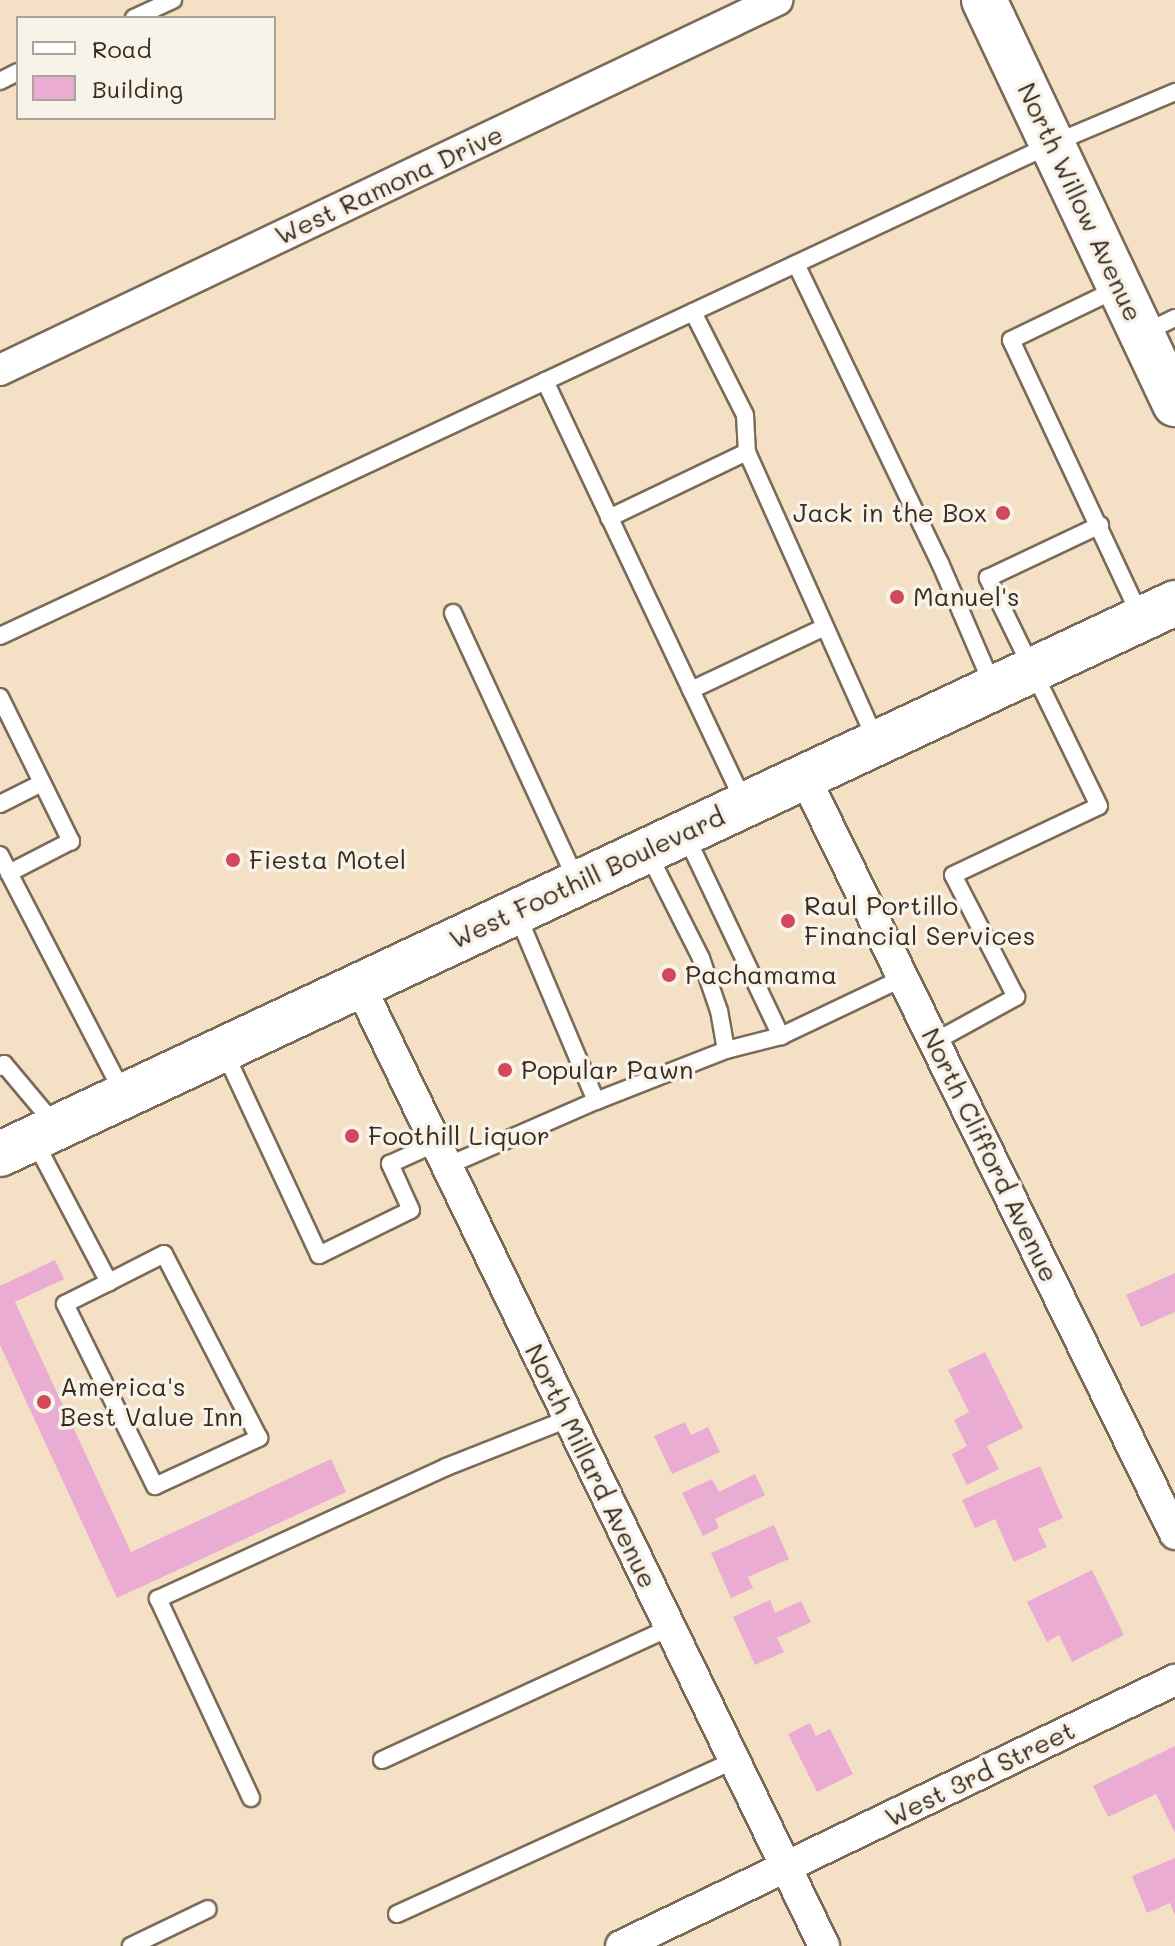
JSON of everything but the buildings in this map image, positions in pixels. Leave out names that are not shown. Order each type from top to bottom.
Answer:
[{"type":"main road","name":"North Willow Avenue","points":[[984,0],[1120,288],[1158,326],[1175,404]]},
{"type":"main road","name":"West Foothill Boulevard","points":[[30,1140],[1158,610]]},
{"type":"street","name":"West Ramona Drive","points":[[0,370],[777,0]]},
{"type":"street","name":"North Clifford Avenue","points":[[804,776],[1175,1534]]},
{"type":"street","name":"North Millard Avenue","points":[[360,986],[824,1946]]},
{"type":"street","name":"West 3rd Street","points":[[621,1946],[1175,1680]]},
{"type":"lane","points":[[138,16],[173,0]]},
{"type":"lane","points":[[0,636],[1052,144],[1175,92]]},
{"type":"lane","points":[[796,264],[940,563],[993,687]]},
{"type":"lane","points":[[1120,288],[1011,340],[1100,525],[1158,610]]},
{"type":"lane","points":[[693,312],[745,415],[747,452],[877,741]]},
{"type":"lane","points":[[545,381],[745,804]]},
{"type":"lane","points":[[609,518],[747,452]]},
{"type":"lane","points":[[934,1042],[1016,997],[953,875],[1099,806],[988,578],[1100,525]]},
{"type":"lane","points":[[453,613],[578,883]]},
{"type":"lane","points":[[691,690],[825,627]]},
{"type":"lane","points":[[0,697],[71,841],[9,873]]},
{"type":"lane","points":[[0,804],[42,783]]},
{"type":"lane","points":[[666,841],[781,1036]]},
{"type":"lane","points":[[666,841],[719,1011],[726,1050]]},
{"type":"lane","points":[[0,855],[124,1096]]},
{"type":"lane","points":[[516,912],[596,1101]]},
{"type":"lane","points":[[223,1050],[319,1255],[411,1210],[390,1164],[441,1154],[596,1101],[726,1050],[781,1036],[903,978]]},
{"type":"lane","points":[[0,1067],[4,1064],[30,1140],[109,1282]]},
{"type":"lane","points":[[164,1254],[259,1438],[155,1486],[65,1304],[109,1282],[164,1254]]},
{"type":"lane","points":[[251,1798],[158,1599],[446,1467],[568,1419]]},
{"type":"lane","points":[[382,1760],[669,1628]]},
{"type":"lane","points":[[397,1914],[733,1761]]},
{"type":"lane","points":[[131,1946],[208,1909]]},
{"type":"place","name":"Jack in the Box","points":[[1003,513]]},
{"type":"place","name":"Manuel's","points":[[897,597]]},
{"type":"place","name":"Fiesta Motel","points":[[233,860]]},
{"type":"place","name":"Raul Portillo Financial Services","points":[[788,921]]},
{"type":"place","name":"Pachamama","points":[[669,975]]},
{"type":"place","name":"Popular Pawn","points":[[505,1070]]},
{"type":"place","name":"Foothill Liquor","points":[[352,1136]]},
{"type":"place","name":"America's Best Value Inn","points":[[44,1402]]}]
